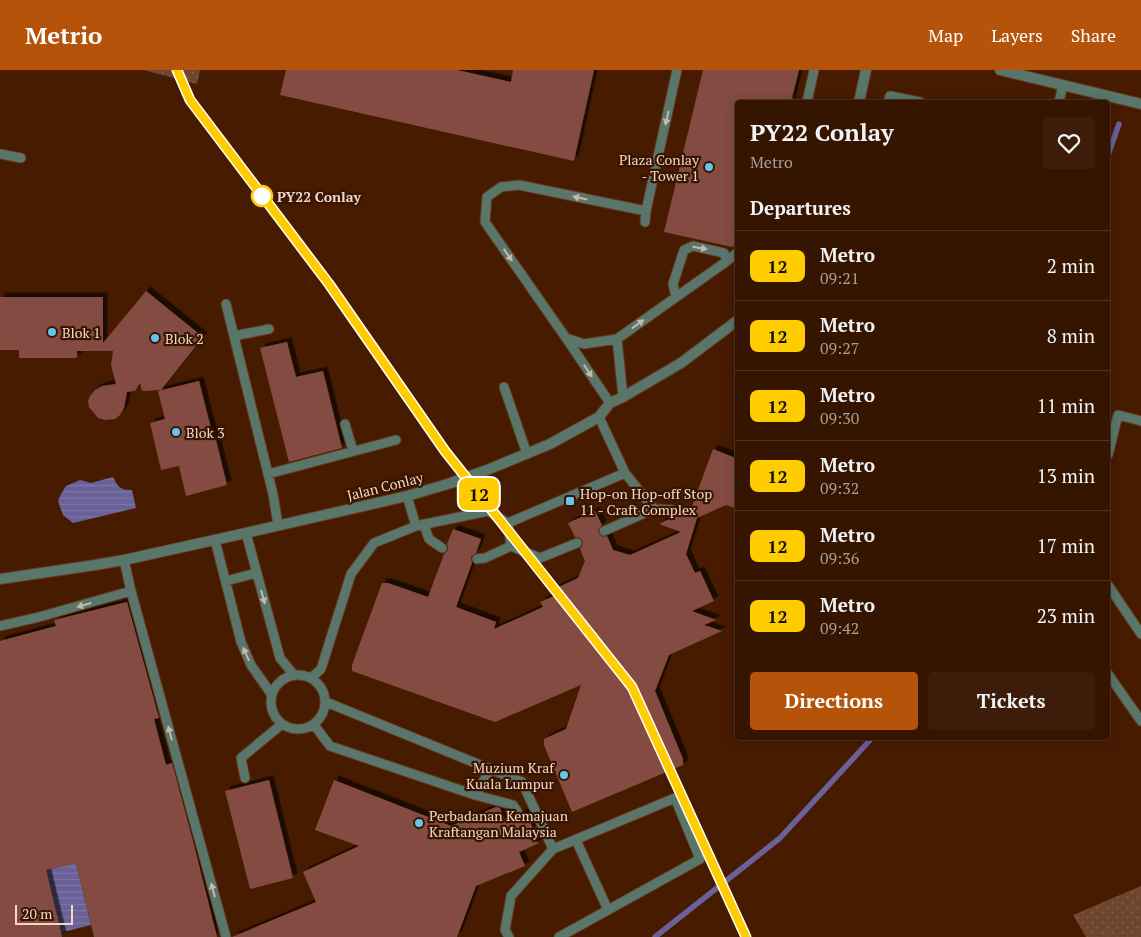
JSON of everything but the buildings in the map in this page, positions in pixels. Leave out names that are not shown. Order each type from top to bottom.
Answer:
[{"type":"street","points":[[859,100],[866,70]]},
{"type":"street","points":[[1000,70],[1141,104]]},
{"type":"street","name":"Jalan Conlay","points":[[0,579],[124,560],[406,496],[451,483],[550,444],[599,416],[610,403],[681,363],[735,322]]},
{"type":"lane","points":[[645,222],[678,70]]},
{"type":"lane","points":[[807,100],[814,70]]},
{"type":"lane","points":[[1059,100],[1063,85]]},
{"type":"lane","points":[[889,100],[890,96],[910,100]]},
{"type":"lane","points":[[0,154],[20,158]]},
{"type":"lane","points":[[610,403],[485,222],[487,197],[501,187],[518,185],[646,211]]},
{"type":"lane","points":[[676,297],[673,284],[684,250],[693,246],[724,253],[726,261]]},
{"type":"lane","points":[[566,338],[584,344],[617,339],[735,254]]},
{"type":"lane","points":[[226,304],[268,474],[278,525]]},
{"type":"lane","points":[[234,336],[269,329]]},
{"type":"lane","points":[[617,339],[623,396]]},
{"type":"lane","points":[[504,387],[527,454]]},
{"type":"lane","points":[[1110,447],[1118,415],[1141,422]]},
{"type":"lane","points":[[599,416],[625,473],[654,509]]},
{"type":"lane","points":[[345,424],[353,451]]},
{"type":"lane","points":[[268,474],[396,440]]},
{"type":"lane","points":[[508,523],[625,473]]},
{"type":"lane","points":[[406,496],[420,526],[429,539],[442,548]]},
{"type":"lane","points":[[604,530],[654,509],[672,510]]},
{"type":"lane","points":[[311,678],[321,668],[351,574],[374,543],[420,526],[488,511],[508,523]]},
{"type":"lane","points":[[508,523],[511,546]]},
{"type":"lane","points":[[246,533],[280,658],[294,675]]},
{"type":"lane","points":[[215,540],[241,642],[251,665],[272,695]]},
{"type":"lane","points":[[477,559],[485,558],[511,546],[540,558],[577,543]]},
{"type":"lane","points":[[124,560],[226,937]]},
{"type":"lane","points":[[226,581],[256,573]]},
{"type":"lane","points":[[1110,587],[1141,634]]},
{"type":"lane","points":[[0,626],[131,591]]},
{"type":"lane","points":[[294,675],[311,678],[319,684],[324,692],[326,702],[323,715],[314,725],[303,729],[292,729],[282,724],[274,715],[271,705],[272,695],[280,682],[294,675]]},
{"type":"lane","points":[[1110,677],[1141,721]]},
{"type":"lane","points":[[326,702],[522,782],[553,849]]},
{"type":"lane","points":[[245,778],[242,758],[282,724]]},
{"type":"lane","points":[[314,725],[330,746],[475,795],[513,805],[517,810]]},
{"type":"lane","points":[[475,795],[490,770]]},
{"type":"lane","points":[[510,937],[505,930],[511,896],[553,849],[675,798],[700,858],[559,937]]},
{"type":"lane","points":[[576,840],[608,910]]},
{"type":"shaded area","points":[[143,70],[200,70],[197,84]]},
{"type":"shaded area","points":[[113,477],[120,487],[132,490],[136,508],[73,523],[63,515],[58,501],[66,486],[80,480],[91,483]]},
{"type":"shaded area","points":[[76,863],[91,925],[43,937],[26,919],[56,912],[46,870]]},
{"type":"shaded area","points":[[1141,886],[1141,937],[1086,937],[1073,915]]},
{"type":"waterway","points":[[1110,149],[1119,124]]},
{"type":"waterway","points":[[655,937],[780,838],[870,740]]},
{"type":"metro line","name":"12","points":[[177,70],[190,100],[329,284],[445,451],[632,687],[746,937]]},
{"type":"place","name":"Plaza Conlay - Tower 1","points":[[709,167]]},
{"type":"place","name":"PY22 Conlay","points":[[262,196]]},
{"type":"place","name":"Blok 1","points":[[52,332]]},
{"type":"place","name":"Blok 2","points":[[155,338]]},
{"type":"place","name":"Blok 3","points":[[176,432]]},
{"type":"place","name":"Hop-on Hop-off Stop 11 - Craft Complex","points":[[570,501]]},
{"type":"place","name":"Muzium Kraf Kuala Lumpur","points":[[564,775]]},
{"type":"place","name":"Perbadanan Kemajuan Kraftangan Malaysia","points":[[419,823]]}]
